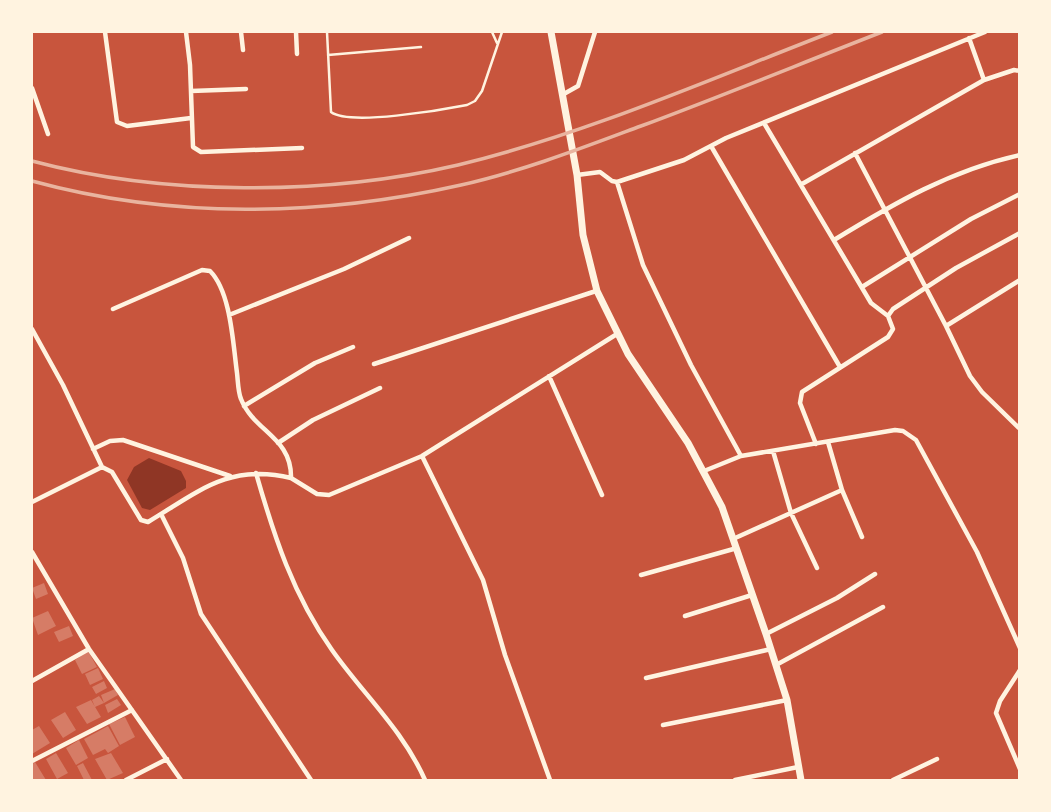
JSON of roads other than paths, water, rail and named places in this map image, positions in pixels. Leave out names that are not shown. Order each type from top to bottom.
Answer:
[{"type":"highway","points":[[551,32],[577,175],[583,235],[597,291],[617,334],[704,471],[722,507],[787,700],[801,780]]},
{"type":"street","points":[[105,32],[117,122],[127,126],[191,118]]},
{"type":"street","points":[[186,32],[193,147],[201,152],[302,148]]},
{"type":"street","points":[[241,32],[243,50]]},
{"type":"street","points":[[296,32],[297,54]]},
{"type":"street","points":[[561,96],[578,86],[595,32]]},
{"type":"street","points":[[577,175],[600,172],[617,182],[684,160],[764,123],[985,32]]},
{"type":"street","points":[[968,38],[984,80]]},
{"type":"street","points":[[802,184],[984,80],[1014,70],[1020,71]]},
{"type":"street","points":[[32,88],[48,134]]},
{"type":"street","points":[[191,91],[246,89]]},
{"type":"street","points":[[764,123],[872,303],[888,316],[893,329],[892,333],[807,388],[799,397],[816,444]]},
{"type":"street","points":[[711,146],[840,367]]},
{"type":"street","points":[[855,153],[975,383],[1020,429]]},
{"type":"street","points":[[834,240],[920,190],[959,173],[1020,155]]},
{"type":"street","points":[[617,182],[643,265],[691,365],[741,456]]},
{"type":"street","points":[[862,287],[971,219],[1020,194]]},
{"type":"street","points":[[888,316],[893,309],[925,288],[1020,233]]},
{"type":"street","points":[[229,315],[344,269],[409,238]]},
{"type":"street","points":[[114,309],[202,270],[210,271],[217,278],[229,315],[240,398],[290,458],[291,478]]},
{"type":"street","points":[[946,326],[1020,280]]},
{"type":"street","points":[[374,365],[597,291]]},
{"type":"street","points":[[32,329],[63,385],[102,467],[112,472],[141,520],[148,522],[203,488],[231,476],[256,473],[291,478],[317,494],[329,495],[422,456],[617,334]]},
{"type":"street","points":[[244,406],[315,363],[353,347]]},
{"type":"street","points":[[549,376],[602,495]]},
{"type":"street","points":[[278,443],[313,420],[380,388]]},
{"type":"street","points":[[704,471],[741,456],[895,430],[903,431],[916,440],[977,552],[1020,648]]},
{"type":"street","points":[[93,449],[110,441],[122,440],[231,476]]},
{"type":"street","points":[[828,442],[842,490],[862,537]]},
{"type":"street","points":[[773,451],[791,513],[817,568]]},
{"type":"street","points":[[422,456],[484,580],[505,655],[550,780]]},
{"type":"street","points":[[32,502],[102,467]]},
{"type":"street","points":[[256,473],[273,533],[300,599],[332,651],[392,723],[425,780]]},
{"type":"street","points":[[733,538],[842,490]]},
{"type":"street","points":[[161,514],[183,558],[201,614],[311,780]]},
{"type":"street","points":[[641,575],[737,548]]},
{"type":"street","points":[[32,552],[89,649],[181,780]]},
{"type":"street","points":[[766,634],[837,598],[875,574]]},
{"type":"street","points":[[685,616],[752,594]]},
{"type":"street","points":[[776,666],[883,607]]},
{"type":"street","points":[[32,681],[89,649]]},
{"type":"street","points":[[646,678],[771,649]]},
{"type":"street","points":[[1020,670],[1000,701],[996,713],[1020,769]]},
{"type":"street","points":[[663,726],[787,700]]},
{"type":"street","points":[[32,761],[132,710]]},
{"type":"street","points":[[126,780],[167,759]]},
{"type":"street","points":[[893,780],[937,759]]},
{"type":"street","points":[[735,780],[799,767]]},
{"type":"lane","points":[[327,32],[330,107],[334,115],[341,117],[410,115],[467,106],[475,101],[482,91],[502,32]]},
{"type":"lane","points":[[492,32],[497,43]]},
{"type":"lane","points":[[328,55],[421,47]]},
{"type":"railway","points":[[32,161],[135,181],[189,186],[299,187],[407,175],[458,165],[553,138],[832,32]]},
{"type":"railway","points":[[32,181],[138,202],[192,207],[300,208],[408,196],[507,173],[552,158],[671,115],[882,32]]}]
